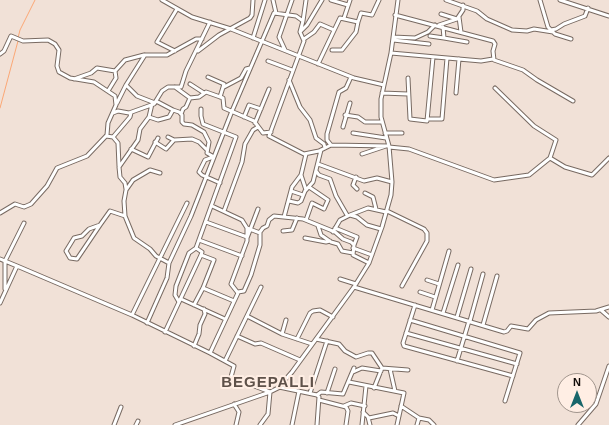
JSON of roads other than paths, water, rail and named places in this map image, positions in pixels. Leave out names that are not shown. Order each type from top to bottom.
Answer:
[{"type":"street","points":[[162,0],[182,13],[231,29],[351,77],[368,83],[384,85]]},
{"type":"street","points":[[197,52],[251,16],[253,0]]},
{"type":"street","points":[[253,38],[265,0]]},
{"type":"street","points":[[273,0],[276,13]]},
{"type":"street","points":[[286,50],[279,37],[292,0]]},
{"type":"street","points":[[304,39],[300,32],[306,0]]},
{"type":"street","points":[[300,32],[307,25],[322,0]]},
{"type":"street","points":[[331,0],[348,5]]},
{"type":"street","points":[[344,18],[350,0]]},
{"type":"street","points":[[332,50],[339,51],[342,49],[356,32],[361,13],[372,15],[379,0]]},
{"type":"street","points":[[175,425],[270,392],[279,387],[333,317],[369,263],[387,212],[391,195],[392,182],[388,147],[382,122],[381,108],[382,93],[391,53],[398,0]]},
{"type":"street","points":[[446,0],[454,1],[477,11],[487,19],[512,30],[527,31],[534,29],[552,31],[570,39]]},
{"type":"street","points":[[540,0],[547,25],[552,31]]},
{"type":"street","points":[[560,0],[609,16]]},
{"type":"street","points":[[393,38],[413,38],[430,30],[436,25],[458,18],[463,10],[468,7]]},
{"type":"street","points":[[552,31],[564,24],[585,16],[588,8]]},
{"type":"street","points":[[175,51],[157,42],[177,9]]},
{"type":"street","points":[[276,13],[287,16],[296,16],[303,21]]},
{"type":"street","points":[[147,323],[167,278],[169,263],[207,178],[232,111],[250,68],[263,42],[273,14],[276,13]]},
{"type":"street","points":[[441,14],[458,18]]},
{"type":"street","points":[[395,15],[494,42],[493,59]]},
{"type":"street","points":[[318,64],[339,19],[344,18],[358,22]]},
{"type":"street","points":[[458,18],[461,32]]},
{"type":"street","points":[[119,167],[138,140],[140,130],[149,117],[154,103],[163,91],[169,87],[181,87],[186,71],[197,52],[210,22]]},
{"type":"street","points":[[334,30],[320,24],[314,32],[304,39],[269,136],[306,154],[321,150],[325,146],[327,140],[327,134],[339,92],[346,88],[351,77]]},
{"type":"street","points":[[429,24],[430,30]]},
{"type":"street","points":[[443,27],[444,38]]},
{"type":"street","points":[[0,54],[4,52],[11,36],[23,41],[47,40],[55,44],[59,50],[57,68],[59,72],[74,79],[94,82],[116,96],[116,104],[124,113]]},
{"type":"street","points":[[430,36],[467,42]]},
{"type":"street","points":[[393,38],[429,44]]},
{"type":"street","points":[[108,91],[116,78],[115,72],[125,60],[144,55],[164,55],[175,51],[196,39],[202,39]]},
{"type":"street","points":[[391,53],[481,61],[493,59],[523,70],[573,101]]},
{"type":"street","points":[[0,213],[15,204],[24,207],[31,204],[47,186],[57,168],[87,156],[106,136],[108,125],[116,104],[144,55]]},
{"type":"street","points":[[428,119],[433,57]]},
{"type":"street","points":[[408,78],[410,120],[427,121],[428,119],[442,119],[447,58]]},
{"type":"street","points":[[456,93],[459,59]]},
{"type":"street","points":[[268,61],[292,70]]},
{"type":"street","points":[[74,79],[91,73],[97,68],[115,72]]},
{"type":"street","points":[[220,97],[224,87],[240,78],[246,69],[250,68]]},
{"type":"street","points":[[208,77],[223,83],[224,87]]},
{"type":"street","points":[[289,80],[300,107],[310,120],[316,138],[325,146]]},
{"type":"street","points":[[190,84],[204,93],[206,92],[224,99],[224,108],[244,116],[255,123],[263,133],[271,132]]},
{"type":"street","points":[[126,86],[137,96],[181,114]]},
{"type":"street","points":[[174,87],[190,98],[196,98],[204,93]]},
{"type":"street","points":[[325,146],[388,147],[409,149],[494,180],[528,175],[550,158],[556,140],[534,126],[495,88]]},
{"type":"street","points":[[255,123],[269,89]]},
{"type":"street","points":[[382,93],[408,94]]},
{"type":"street","points":[[190,98],[186,107],[182,109],[182,122],[192,125],[204,133],[209,142],[208,150]]},
{"type":"street","points":[[113,113],[118,111],[124,113],[131,112],[154,103]]},
{"type":"street","points":[[343,127],[345,115],[350,103]]},
{"type":"street","points":[[244,116],[249,105],[260,109]]},
{"type":"street","points":[[202,109],[202,124],[236,137],[196,248],[188,253],[176,286],[175,295],[180,300],[225,319]]},
{"type":"street","points":[[149,117],[157,120],[167,118],[173,110]]},
{"type":"street","points":[[113,137],[130,117],[131,112]]},
{"type":"street","points":[[345,115],[358,117],[364,122],[382,122]]},
{"type":"street","points":[[224,211],[241,163],[245,144],[253,130],[258,127]]},
{"type":"street","points":[[353,133],[386,138]]},
{"type":"street","points":[[385,133],[402,133]]},
{"type":"street","points":[[106,136],[113,137],[118,143],[120,178],[125,182],[127,189]]},
{"type":"street","points":[[168,137],[174,140],[193,139],[201,142],[208,150],[207,153],[214,157]]},
{"type":"street","points":[[131,150],[148,157],[158,138]]},
{"type":"street","points":[[155,142],[166,149],[174,140]]},
{"type":"street","points":[[327,140],[331,145]]},
{"type":"street","points":[[362,154],[388,147]]},
{"type":"street","points":[[289,201],[299,204],[303,195],[313,182],[321,150]]},
{"type":"street","points":[[284,217],[294,182],[301,175],[306,154]]},
{"type":"street","points":[[214,157],[205,160],[199,172],[207,178],[220,183]]},
{"type":"street","points":[[550,158],[565,167],[589,175],[595,174],[609,158]]},
{"type":"street","points":[[318,164],[364,181],[377,178],[392,182]]},
{"type":"street","points":[[160,173],[150,171],[134,180],[127,189],[124,201],[125,216],[134,238],[169,263]]},
{"type":"street","points":[[316,171],[319,175],[330,179],[336,196],[349,215],[357,217],[367,225],[381,229]]},
{"type":"street","points":[[301,175],[308,189],[328,200],[324,209],[312,203],[306,220]]},
{"type":"street","points":[[356,177],[353,185],[357,189]]},
{"type":"street","points":[[291,191],[303,195]]},
{"type":"street","points":[[365,193],[373,197],[376,209]]},
{"type":"street","points":[[132,315],[187,203]]},
{"type":"street","points":[[212,206],[242,220],[247,228],[247,238]]},
{"type":"street","points":[[334,230],[340,220],[368,208],[387,212],[424,229],[427,233],[427,241],[402,286]]},
{"type":"street","points":[[258,209],[231,284],[238,292],[244,292],[260,246],[260,232],[267,226],[271,218],[297,218],[306,220],[318,226],[358,237],[353,253]]},
{"type":"street","points":[[100,225],[89,228],[82,236],[74,238],[66,251],[70,258],[77,259],[100,225],[110,210],[125,216]]},
{"type":"street","points":[[283,231],[292,230],[297,218]]},
{"type":"street","points":[[206,222],[247,238]]},
{"type":"street","points":[[5,291],[6,261],[24,223]]},
{"type":"street","points":[[318,226],[321,235],[338,244],[342,251],[353,253],[356,257],[369,263]]},
{"type":"street","points":[[247,228],[260,232]]},
{"type":"street","points":[[334,230],[354,246],[372,255]]},
{"type":"street","points":[[305,238],[330,241]]},
{"type":"street","points":[[199,240],[242,256]]},
{"type":"street","points":[[194,305],[204,288],[214,259],[202,255],[201,251],[196,248]]},
{"type":"street","points":[[432,310],[449,251]]},
{"type":"street","points":[[165,332],[202,255]]},
{"type":"street","points":[[0,259],[132,315],[210,353],[234,366],[231,377],[270,392]]},
{"type":"street","points":[[443,313],[458,265]]},
{"type":"street","points":[[0,303],[17,266]]},
{"type":"street","points":[[457,317],[471,269]]},
{"type":"street","points":[[457,362],[483,274]]},
{"type":"street","points":[[483,325],[497,276]]},
{"type":"street","points":[[340,279],[355,286],[504,332],[511,326],[528,329],[536,320],[550,313],[601,310],[609,307]]},
{"type":"street","points":[[427,280],[439,284]]},
{"type":"street","points":[[225,361],[261,287]]},
{"type":"street","points":[[204,288],[234,301]]},
{"type":"street","points":[[210,353],[238,292]]},
{"type":"street","points":[[420,292],[435,296]]},
{"type":"street","points":[[415,304],[406,333],[404,346],[457,362],[513,376]]},
{"type":"street","points":[[194,346],[200,334],[200,325],[205,314],[204,309]]},
{"type":"street","points":[[297,339],[313,311],[320,310],[333,317]]},
{"type":"street","points":[[601,310],[609,317]]},
{"type":"street","points":[[247,316],[282,334],[312,344]]},
{"type":"street","points":[[282,334],[286,320]]},
{"type":"street","points":[[410,320],[519,352],[517,364],[505,401]]},
{"type":"street","points":[[406,333],[517,364]]},
{"type":"street","points":[[237,336],[255,344],[261,343],[300,360]]},
{"type":"street","points":[[316,339],[339,344],[345,351],[356,357],[371,352],[381,370]]},
{"type":"street","points":[[310,393],[327,341]]},
{"type":"street","points":[[578,425],[596,404],[609,366]]},
{"type":"street","points":[[279,387],[317,395],[319,392],[343,394],[354,368]]},
{"type":"street","points":[[353,372],[362,368],[408,370]]},
{"type":"street","points":[[327,393],[335,369]]},
{"type":"street","points":[[390,369],[395,391]]},
{"type":"street","points":[[374,388],[381,370]]},
{"type":"street","points":[[349,382],[404,394],[397,425]]},
{"type":"street","points":[[362,425],[366,386]]},
{"type":"street","points":[[292,425],[298,391]]},
{"type":"street","points":[[260,425],[268,414],[270,392]]},
{"type":"street","points":[[317,395],[319,400],[317,425]]},
{"type":"street","points":[[319,400],[344,406],[351,403],[365,406]]},
{"type":"street","points":[[234,404],[239,412],[236,425]]},
{"type":"street","points":[[344,406],[348,411],[346,425]]},
{"type":"street","points":[[401,406],[419,418],[428,420],[434,425]]},
{"type":"street","points":[[114,425],[121,407]]},
{"type":"street","points":[[364,412],[370,425]]},
{"type":"street","points":[[368,418],[393,413],[399,416]]},
{"type":"street","points":[[417,425],[419,418]]},
{"type":"street","points":[[136,425],[138,420]]},
{"type":"waterway","points":[[18,38],[20,30],[35,0]]},
{"type":"waterway","points":[[0,108],[18,41]]},
{"type":"district","name":"BEGEPALLI","points":[[268,383]]}]
